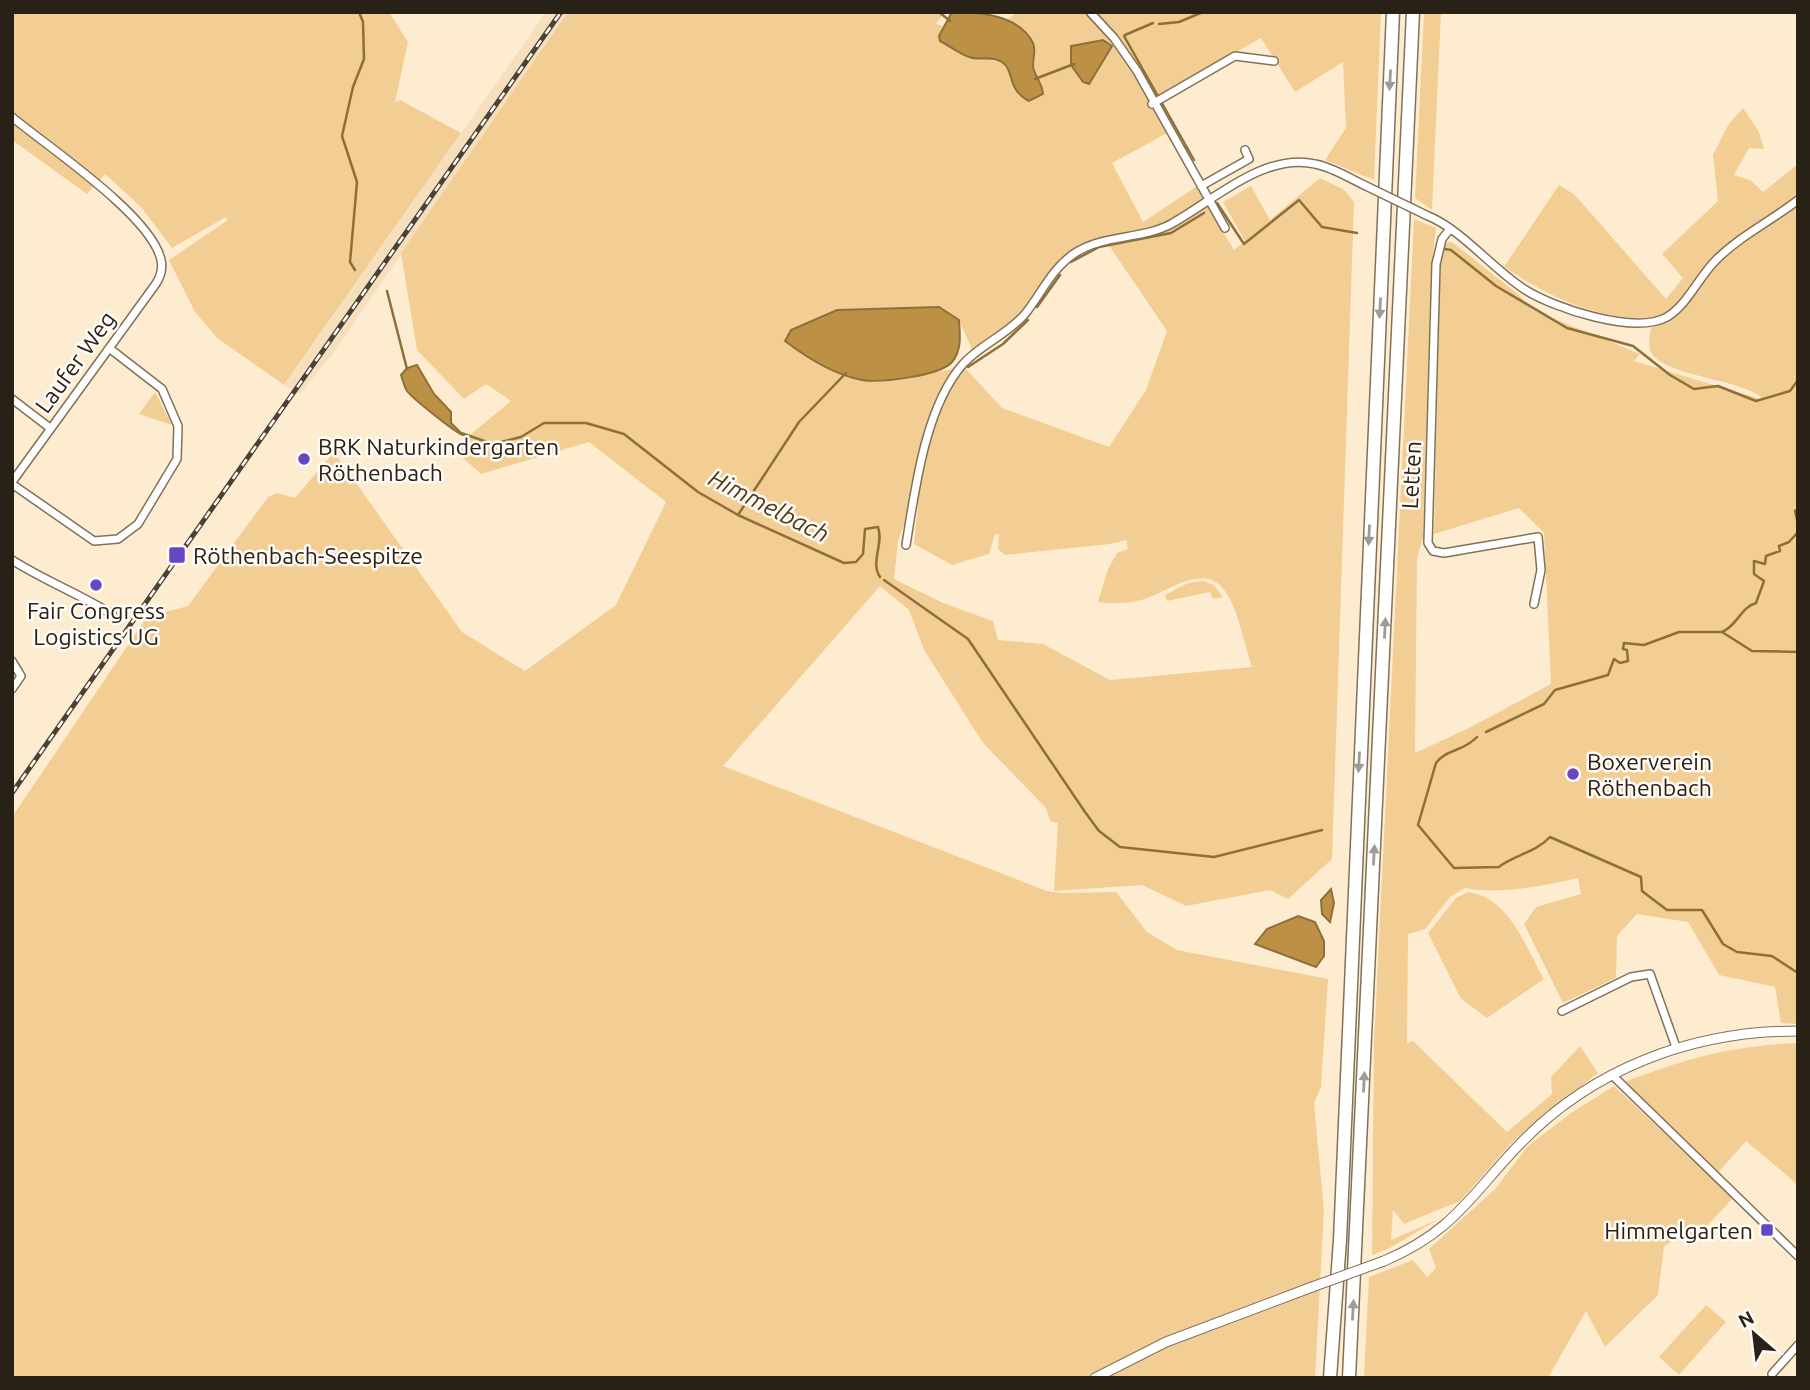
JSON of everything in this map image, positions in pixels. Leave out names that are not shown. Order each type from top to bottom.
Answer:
[{"type":"highway","points":[[1330,1378],[1340,1240],[1393,12]]},
{"type":"highway","points":[[1349,1378],[1413,12]]},
{"type":"street","points":[[1090,12],[1128,57],[1152,104],[1225,229]]},
{"type":"street","points":[[1152,104],[1236,56],[1274,61]]},
{"type":"street","name":"Laufer Weg","points":[[12,117],[131,214],[153,240],[162,262],[160,277],[155,285],[12,483]]},
{"type":"street","points":[[1201,186],[1249,159],[1245,150]]},
{"type":"street","points":[[906,545],[915,492],[940,404],[953,377],[965,362],[1014,325],[1049,276],[1076,252],[1100,241],[1163,228],[1256,173],[1292,163],[1318,164],[1450,229],[1488,263],[1527,291],[1587,314],[1643,324],[1666,317],[1680,307],[1714,261],[1736,242],[1798,200]]},
{"type":"street","name":"Letten","points":[[1450,229],[1442,239],[1436,264],[1428,543],[1431,549],[1444,553],[1538,537],[1541,570],[1534,604]]},
{"type":"street","points":[[12,483],[94,541],[118,539],[138,524],[177,459],[178,426],[162,389],[109,348]]},
{"type":"street","points":[[12,399],[50,428]]},
{"type":"street","points":[[12,560],[42,579],[79,594],[113,615]]},
{"type":"street","points":[[12,661],[21,676],[12,689]]},
{"type":"street","points":[[1562,1011],[1631,977],[1650,974],[1676,1047]]},
{"type":"street","points":[[1096,1378],[1166,1342],[1384,1261],[1416,1246],[1439,1230],[1470,1202],[1516,1148],[1545,1120],[1636,1061],[1676,1047],[1732,1035],[1798,1031]]},
{"type":"street","points":[[1612,1075],[1798,1256]]},
{"type":"street","points":[[1772,1374],[1798,1345]]},
{"type":"shaded area","points":[[12,12],[392,12],[391,15],[408,42],[395,102],[400,100],[461,133],[284,385],[217,338],[195,312],[169,260],[228,220],[226,217],[172,248],[141,207],[105,174],[87,194],[12,140]]},
{"type":"shaded area","points":[[546,12],[568,12],[332,355],[300,394],[284,386]]},
{"type":"shaded area","points":[[568,12],[945,12],[936,24],[943,26],[939,36],[970,54],[1003,63],[1011,83],[1042,83],[1036,71],[1034,50],[1030,41],[1019,28],[1007,20],[1017,12],[1381,12],[1374,180],[1325,160],[1346,128],[1343,62],[1295,92],[1261,38],[1154,98],[1171,131],[1112,163],[1143,222],[1196,187],[1234,250],[1245,241],[1223,202],[1251,186],[1270,220],[1320,178],[1343,189],[1354,202],[1332,859],[1288,899],[1270,890],[1186,906],[1142,885],[1054,891],[1058,823],[1050,821],[1046,808],[983,743],[924,650],[909,610],[880,586],[723,766],[1047,891],[1116,892],[1147,932],[1177,950],[1328,979],[1321,1087],[1314,1103],[1324,1211],[1315,1378],[12,1378],[12,817],[147,617],[188,606],[268,497],[277,493],[295,498],[334,452],[462,632],[525,671],[616,605],[666,502],[589,442],[481,474],[453,449],[511,401],[486,384],[464,399],[417,350],[401,253]],"holes":[[[1103,40],[1095,74],[1086,44]],[[1095,239],[1110,247],[1167,331],[1146,390],[1109,447],[1002,408],[965,368],[895,380],[865,379],[823,365],[785,341],[785,336],[959,320],[973,352],[1019,317],[1054,271],[1081,247]],[[912,501],[918,504],[914,544],[952,565],[989,554],[995,534],[999,535],[998,549],[1005,555],[1126,540],[1128,549],[1117,553],[1108,569],[1098,602],[1141,600],[1196,579],[1206,578],[1216,582],[1225,591],[1234,608],[1252,667],[1110,680],[1043,644],[998,640],[993,621],[943,603],[894,579],[898,541]]]},
{"type":"shaded area","points":[[952,12],[987,14],[1019,26],[1033,43],[1033,67],[1043,94],[1029,101],[1017,91],[1002,62],[969,57],[940,41],[939,36]]},
{"type":"shaded area","points":[[1424,12],[1441,12],[1432,210],[1415,198]]},
{"type":"shaded area","points":[[1103,40],[1112,46],[1089,84],[1083,82],[1071,65],[1071,46]]},
{"type":"shaded area","points":[[1743,108],[1759,132],[1764,149],[1749,148],[1734,175],[1750,180],[1763,192],[1798,164],[1798,1024],[1781,1023],[1775,987],[1719,975],[1688,922],[1637,914],[1617,936],[1616,978],[1563,1003],[1524,924],[1536,907],[1581,894],[1578,878],[1508,890],[1465,888],[1450,897],[1425,929],[1408,934],[1407,1043],[1413,1041],[1507,1132],[1552,1094],[1551,1077],[1580,1046],[1598,1073],[1516,1138],[1460,1201],[1404,1224],[1393,1210],[1391,1240],[1439,1219],[1388,1249],[1372,1255],[1374,1043],[1414,219],[1436,228],[1431,269],[1423,538],[1417,558],[1415,753],[1469,728],[1551,684],[1544,533],[1519,508],[1434,534],[1440,271],[1444,243],[1452,242],[1519,295],[1533,310],[1640,354],[1634,361],[1764,400],[1741,387],[1686,372],[1657,359],[1650,350],[1649,342],[1651,328],[1659,325],[1659,317],[1617,316],[1577,306],[1504,267],[1559,185],[1575,195],[1666,299],[1683,278],[1662,254],[1718,201],[1713,155],[1728,125]]},
{"type":"shaded area","points":[[939,307],[959,320],[959,347],[952,362],[923,375],[882,380],[852,378],[821,365],[785,341],[791,330],[837,310]]},
{"type":"shaded area","points":[[417,365],[434,394],[451,412],[451,423],[463,435],[407,391],[401,375],[407,368]]},
{"type":"shaded area","points":[[155,392],[172,425],[139,414]]},
{"type":"shaded area","points":[[1203,581],[1214,585],[1223,597],[1213,599],[1210,592],[1167,601],[1165,595],[1188,583]]},
{"type":"shaded area","points":[[1331,889],[1334,903],[1330,922],[1322,914],[1321,900]]},
{"type":"shaded area","points":[[1468,892],[1495,903],[1505,913],[1544,979],[1487,1018],[1461,999],[1428,933],[1456,898]]},
{"type":"shaded area","points":[[1298,916],[1315,922],[1324,941],[1324,956],[1316,967],[1255,944],[1267,929]]},
{"type":"shaded area","points":[[1798,1043],[1798,1185],[1746,1141],[1717,1174],[1624,1082],[1667,1066],[1730,1050]]},
{"type":"shaded area","points":[[1614,1086],[1733,1198],[1695,1239],[1681,1233],[1664,1247],[1658,1295],[1605,1347],[1586,1311],[1548,1378],[1364,1378],[1369,1277],[1413,1260],[1427,1277],[1436,1268],[1429,1249],[1495,1189],[1528,1146],[1571,1113]]},
{"type":"shaded area","points":[[1706,1305],[1726,1322],[1679,1375],[1659,1357]]},
{"type":"waterway","name":"Himmelbach","points":[[355,270],[350,262],[357,182],[342,136],[353,87],[364,59],[363,22],[359,12]]},
{"type":"waterway","points":[[939,12],[950,21]]},
{"type":"waterway","points":[[1159,24],[1179,22],[1203,12]]},
{"type":"waterway","points":[[1125,35],[1153,23]]},
{"type":"waterway","points":[[1124,36],[1194,160]]},
{"type":"waterway","points":[[1035,79],[1074,64]]},
{"type":"waterway","points":[[1217,203],[1244,244],[1299,200],[1322,227],[1357,233]]},
{"type":"waterway","points":[[1071,262],[1099,247],[1171,233],[1204,213]]},
{"type":"waterway","points":[[1445,249],[1451,250],[1496,286],[1567,328],[1633,346],[1670,375],[1694,389],[1718,386],[1756,401],[1790,391],[1798,380]]},
{"type":"waterway","points":[[1037,307],[1060,275]]},
{"type":"waterway","name":"Himmelbach","points":[[387,291],[407,369]]},
{"type":"waterway","points":[[968,367],[1003,344],[1028,320]]},
{"type":"waterway","points":[[738,515],[799,422],[846,373]]},
{"type":"waterway","name":"Himmelbach","points":[[461,433],[493,444],[521,437],[544,423],[586,423],[624,434],[698,492],[738,515],[844,563],[856,562],[863,554],[865,529],[878,527],[876,565],[880,577]]},
{"type":"waterway","points":[[1798,509],[1795,511],[1798,524]]},
{"type":"waterway","points":[[1722,632],[1732,625],[1746,608],[1756,603],[1764,581],[1754,574],[1754,561],[1765,564],[1766,556],[1780,551],[1779,546],[1789,542],[1798,532]]},
{"type":"waterway","name":"Himmelbach","points":[[884,580],[968,639],[1085,812],[1099,831],[1120,847],[1214,857],[1322,830]]},
{"type":"waterway","name":"Himmelbach","points":[[1486,732],[1544,704],[1555,690],[1608,675],[1614,659],[1620,663],[1628,661],[1627,650],[1623,649],[1624,643],[1644,645],[1679,632],[1722,632],[1752,651],[1798,652]]},
{"type":"waterway","name":"Himmelbach","points":[[1477,737],[1436,763],[1418,825],[1454,868],[1499,867]]},
{"type":"waterway","name":"Himmelbach","points":[[1500,866],[1539,846],[1550,837],[1641,877],[1642,891],[1667,910],[1702,910],[1723,944],[1737,952],[1772,956],[1798,973]]},
{"type":"railway","points":[[12,793],[561,12]]},
{"type":"place","name":"BRK Naturkindergarten Röthenbach","points":[[304,459]]},
{"type":"place","name":"Röthenbach-Seespitze","points":[[177,555]]},
{"type":"place","name":"Fair Congress Logistics UG","points":[[96,585]]},
{"type":"place","name":"Boxerverein Röthenbach","points":[[1573,774]]},
{"type":"place","name":"Himmelgarten","points":[[1767,1230]]}]
